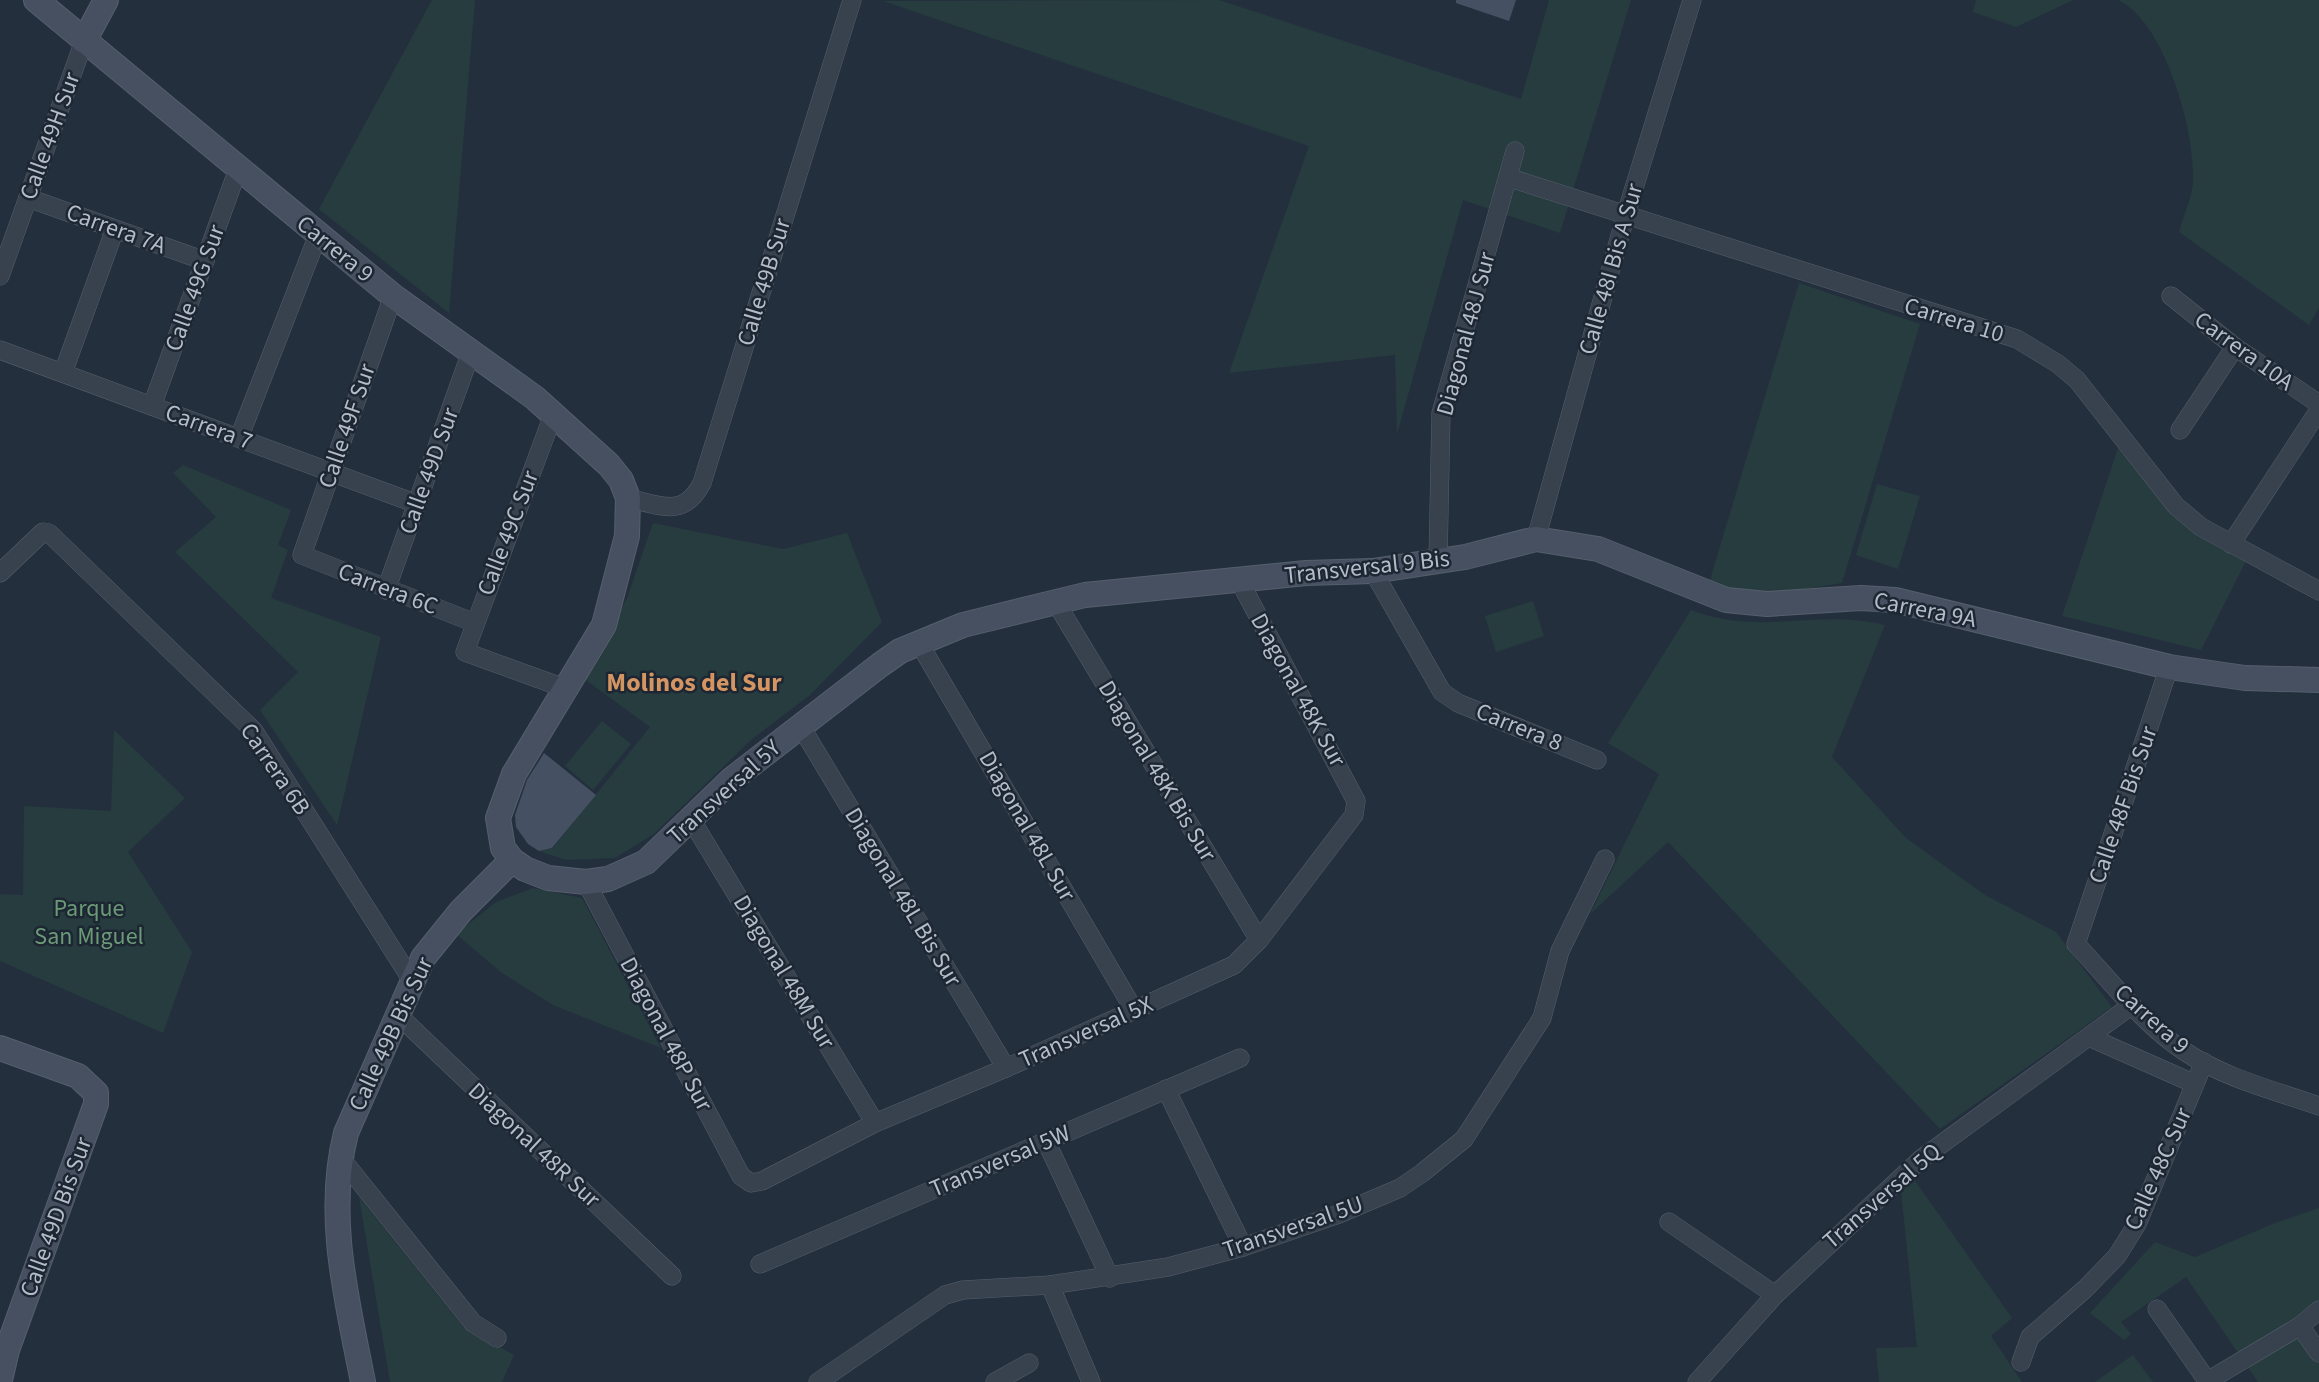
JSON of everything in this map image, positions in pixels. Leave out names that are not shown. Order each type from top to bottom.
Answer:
[{"type":"street","name":"Carrera 9","points":[[36,0],[393,296],[513,381],[609,465],[621,480],[628,498]]},
{"type":"street","name":"Calle 49H Sur","points":[[0,276],[84,41],[106,0]]},
{"type":"street","name":"Calle 48I Bis A Sur","points":[[1536,539],[1626,214],[1692,0]]},
{"type":"street","name":"Calle 49B Sur","points":[[628,498],[666,507],[685,505],[695,496],[702,483],[844,3]]},
{"type":"street","name":"Diagonal 48J Sur","points":[[1438,561],[1441,413],[1510,178],[1515,151]]},
{"type":"street","name":"Calle 49G Sur","points":[[152,406],[238,169]]},
{"type":"street","name":"Carrera 10","points":[[1510,178],[1966,322],[2038,350],[2077,380],[2176,506],[2201,527],[2319,592]]},
{"type":"street","name":"Carrera 7A","points":[[28,198],[205,261]]},
{"type":"street","points":[[63,373],[115,229]]},
{"type":"street","points":[[239,438],[318,235]]},
{"type":"street","name":"Calle 49F Sur","points":[[302,555],[393,296]]},
{"type":"street","name":"Carrera 10A","points":[[2171,296],[2235,347],[2319,404]]},
{"type":"street","points":[[2180,430],[2235,347]]},
{"type":"street","name":"Carrera 7","points":[[0,350],[417,504]]},
{"type":"street","name":"Calle 49D Sur","points":[[386,590],[471,352]]},
{"type":"street","points":[[2231,544],[2319,411]]},
{"type":"street","name":"Calle 49C Sur","points":[[553,415],[465,652],[567,689]]},
{"type":"street","points":[[512,860],[498,835],[498,818],[504,795],[591,651],[612,601],[627,536],[628,498]]},
{"type":"street","name":"Carrera 6B","points":[[0,573],[43,532],[54,537],[254,731],[411,979]]},
{"type":"street","name":"Transversal 9 Bis","points":[[1055,601],[1122,589],[1307,573],[1373,571],[1438,561],[1536,539]]},
{"type":"street","name":"Carrera 9A","points":[[1536,539],[1598,549],[1726,600],[1767,604],[1861,598],[1895,600],[2169,667],[2245,678],[2319,680]]},
{"type":"street","name":"Carrera 6C","points":[[302,555],[475,623]]},
{"type":"street","name":"Carrera 8","points":[[1373,571],[1442,692],[1458,702],[1597,760]]},
{"type":"street","name":"Diagonal 48K Sur","points":[[1239,580],[1356,801]]},
{"type":"street","name":"Transversal 5Y","points":[[512,860],[524,869],[548,878],[586,881],[608,879],[646,862],[692,821],[731,780],[900,651],[963,625],[1055,601]]},
{"type":"street","name":"Diagonal 48K Bis Sur","points":[[1055,601],[1259,940]]},
{"type":"street","name":"Diagonal 48L Sur","points":[[919,643],[1134,1010]]},
{"type":"street","name":"Calle 48F Bis Sur","points":[[2076,944],[2169,667]]},
{"type":"street","name":"Diagonal 48L Bis Sur","points":[[800,725],[1006,1068]]},
{"type":"street","name":"Transversal 5X","points":[[751,1183],[762,1181],[875,1123],[1006,1068],[1234,965],[1259,940],[1354,815],[1356,801]]},
{"type":"street","name":"Diagonal 48M Sur","points":[[692,821],[875,1123]]},
{"type":"street","name":"Transversal 5U","points":[[823,1381],[946,1295],[963,1290],[1110,1278],[1168,1267],[1243,1247],[1339,1214],[1400,1188],[1447,1156],[1464,1139],[1542,1018],[1560,951],[1605,859]]},
{"type":"street","name":"Calle 49B Bis Sur","points":[[363,1382],[337,1227],[335,1185],[346,1133],[411,979],[440,934],[512,860]]},
{"type":"street","name":"Diagonal 48P Sur","points":[[586,881],[741,1176],[751,1183]]},
{"type":"street","name":"Carrera 9","points":[[2076,944],[2132,1004],[2182,1050],[2237,1078],[2319,1106]]},
{"type":"street","name":"Transversal 5Q","points":[[1698,1382],[1775,1295],[1921,1159],[2132,1004]]},
{"type":"street","name":"Diagonal 48R Sur","points":[[396,1013],[672,1276]]},
{"type":"street","points":[[2090,1037],[2195,1084]]},
{"type":"street","name":"Calle 49D Bis Sur","points":[[0,1048],[78,1076],[96,1093],[93,1117],[5,1358],[0,1380]]},
{"type":"street","name":"Transversal 5W","points":[[760,1264],[1240,1058]]},
{"type":"street","name":"Calle 48C Sur","points":[[2021,1362],[2030,1337],[2085,1289],[2117,1256],[2137,1224],[2204,1062]]},
{"type":"street","points":[[1166,1089],[1243,1247]]},
{"type":"street","points":[[1046,1141],[1110,1278]]},
{"type":"street","points":[[340,1157],[473,1323],[498,1338]]},
{"type":"street","points":[[1669,1222],[1775,1295]]},
{"type":"street","points":[[1050,1285],[1091,1382]]},
{"type":"street","points":[[2157,1309],[2207,1382],[2300,1326],[2319,1310]]},
{"type":"street","points":[[2300,1326],[2319,1353]]},
{"type":"street","points":[[995,1382],[1029,1363]]},
{"type":"green space","points":[[432,0],[475,0],[449,313],[319,209]]},
{"type":"green space","points":[[1219,0],[1521,99],[1549,0],[1631,0],[1560,233],[1463,200],[1397,434],[1395,355],[1229,373],[1309,146],[883,1]]},
{"type":"green space","points":[[1976,0],[2073,0],[2016,27],[1973,12]]},
{"type":"green space","points":[[2118,0],[2319,0],[2319,308],[2309,325],[2179,232],[2193,186],[2189,134],[2183,107],[2163,54],[2150,31],[2135,12]]},
{"type":"green space","points":[[1799,283],[1920,324],[1842,583],[1759,591],[1709,583]]},
{"type":"green space","points":[[2118,448],[2157,496],[2188,523],[2247,559],[2201,650],[2062,616]]},
{"type":"green space","points":[[183,465],[291,510],[278,545],[288,550],[271,598],[381,637],[337,825],[260,710],[298,672],[175,552],[216,517],[173,473]]},
{"type":"green space","points":[[1877,484],[1920,496],[1898,569],[1856,555]]},
{"type":"green space","points":[[653,523],[783,549],[847,533],[882,622],[810,695],[752,739],[654,834],[615,858],[566,860],[539,851],[553,848],[650,727],[583,678],[627,598]]},
{"type":"green space","points":[[1533,601],[1544,636],[1496,652],[1485,616]]},
{"type":"green space","points":[[1691,610],[1717,618],[1741,621],[1835,619],[1885,625],[1832,757],[1906,838],[1985,895],[2056,932],[2112,1007],[1940,1129],[1668,842],[1590,914],[1659,774],[1608,743]]},
{"type":"green space","points":[[602,721],[631,744],[593,790],[565,766]]},
{"type":"green space","name":"Parque San Miguel","points":[[114,730],[185,798],[128,852],[192,952],[163,1033],[0,961],[0,894],[23,895],[24,806],[111,811]]},
{"type":"green space","points":[[533,888],[582,898],[661,1048],[553,1005],[502,973],[456,934],[496,902]]},
{"type":"green space","points":[[1913,1178],[2012,1318],[1991,1336],[2022,1382],[1879,1382],[1876,1348],[1917,1347],[1901,1191]]},
{"type":"green space","points":[[359,1197],[464,1328],[514,1355],[502,1382],[390,1382]]},
{"type":"green space","points":[[2319,1208],[2319,1305],[2294,1327],[2319,1363],[2319,1382],[2258,1382],[2186,1277],[2121,1322],[2131,1334],[2124,1340],[2090,1313],[2155,1242],[2195,1257],[2275,1223]]},
{"type":"green space","points":[[2133,1355],[2153,1382],[2095,1382]]},
{"type":"building","points":[[1456,0],[1516,0],[1509,21],[1456,3]]},
{"type":"building","points":[[544,753],[596,795],[552,848],[539,851],[528,844],[516,827],[515,815],[527,780]]},
{"type":"district","name":"Molinos del Sur","points":[[694,682]]}]
